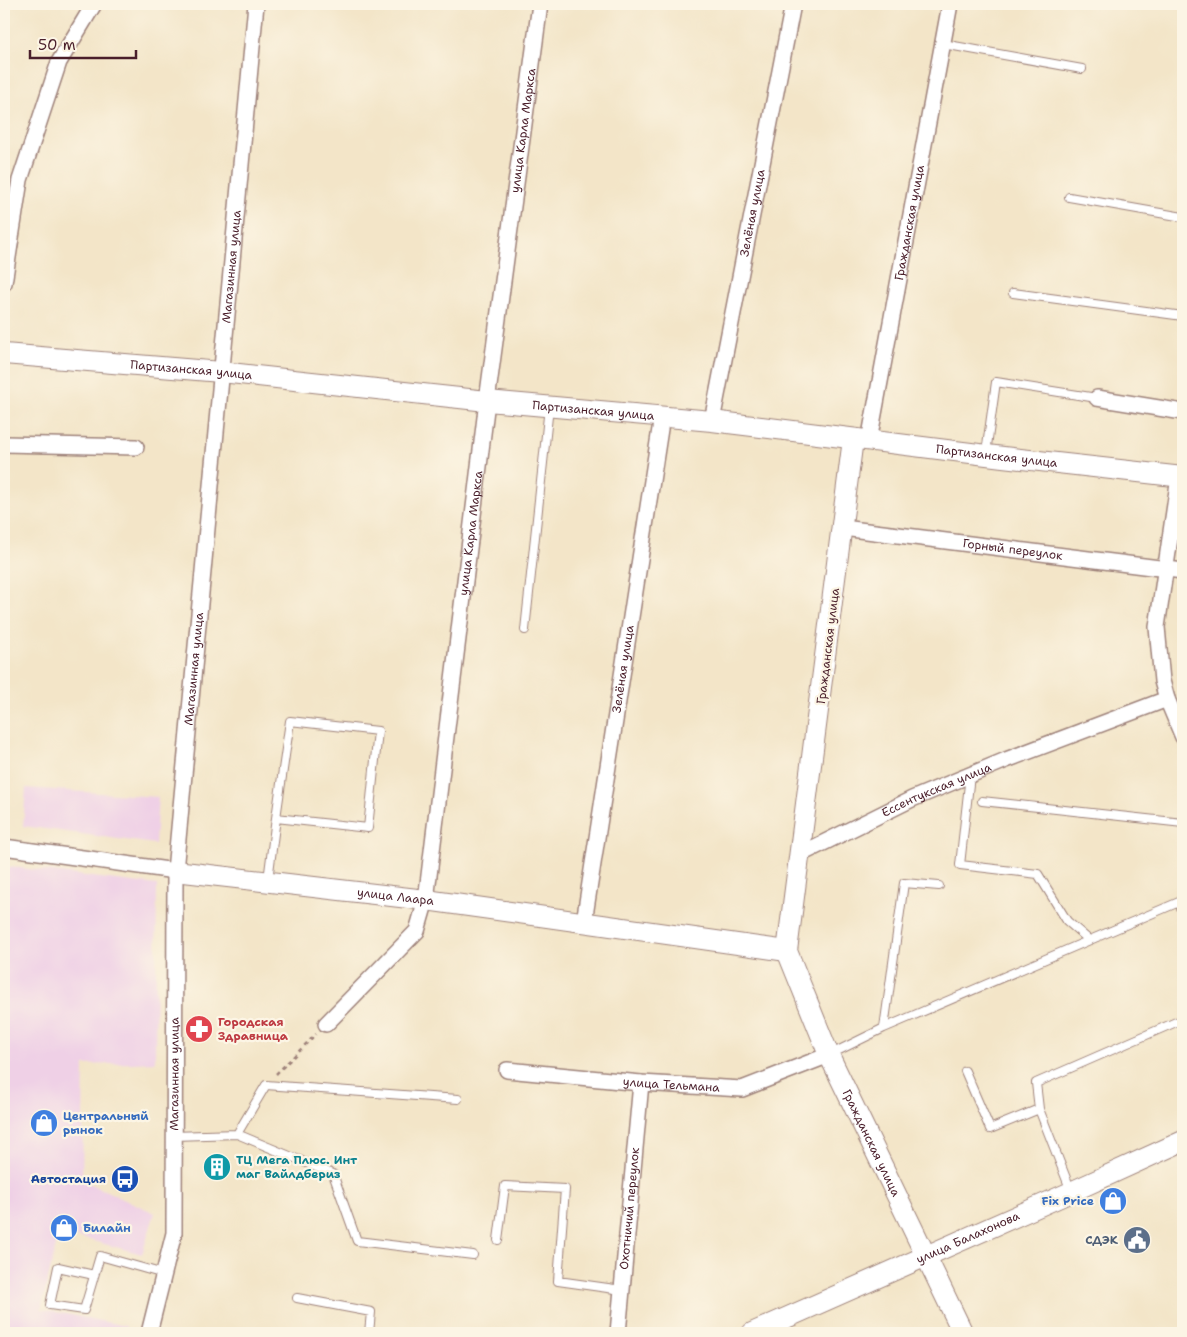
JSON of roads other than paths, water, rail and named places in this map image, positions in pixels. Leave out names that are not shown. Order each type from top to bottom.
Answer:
[{"type":"street","points":[[4,283],[20,180],[59,62],[94,4]]},
{"type":"street","name":"Магазинная улица","points":[[149,1333],[174,1233],[175,871],[256,4]]},
{"type":"street","name":"улица Карла Маркса","points":[[326,1024],[417,931],[426,900],[487,401],[540,4]]},
{"type":"street","name":"Зелёная улица","points":[[712,420],[793,4]]},
{"type":"street","name":"Гражданская улица","points":[[801,854],[843,528],[950,4]]},
{"type":"street","name":"Партизанская улица","points":[[4,354],[221,372],[487,401],[712,420],[861,440],[1181,477]]},
{"type":"street","points":[[1097,398],[1183,412]]},
{"type":"street","name":"Зелёная улица","points":[[584,922],[662,416]]},
{"type":"street","points":[[4,444],[136,447]]},
{"type":"street","points":[[1181,477],[1164,569],[1157,627],[1162,681],[1167,699],[1183,737]]},
{"type":"street","name":"Горный переулок","points":[[843,528],[1183,571]]},
{"type":"street","name":"Ессентукская улица","points":[[801,854],[912,799],[1167,699]]},
{"type":"street","name":"улица Лаара","points":[[4,847],[175,871],[426,900],[787,951]]},
{"type":"street","points":[[787,951],[801,854]]},
{"type":"street","name":"Гражданская улица","points":[[787,951],[829,1055],[963,1333]]},
{"type":"street","name":"улица Тельмана","points":[[507,1070],[641,1083],[742,1088],[829,1055]]},
{"type":"street","name":"Охотничий переулок","points":[[618,1333],[641,1083]]},
{"type":"street","name":"улица Балахонова","points":[[752,1333],[1183,1141]]},
{"type":"lane","points":[[943,44],[1082,69]]},
{"type":"lane","points":[[1069,197],[1183,217]]},
{"type":"lane","points":[[1014,293],[1183,316]]},
{"type":"lane","points":[[986,455],[996,382],[1097,398]]},
{"type":"lane","points":[[525,630],[549,407]]},
{"type":"lane","points":[[268,882],[276,818],[290,721],[378,731],[368,828],[276,818]]},
{"type":"lane","points":[[970,775],[960,865],[1038,874],[1066,921],[1089,940]]},
{"type":"lane","points":[[982,801],[1183,823]]},
{"type":"lane","points":[[884,1028],[904,883],[940,886]]},
{"type":"lane","points":[[829,1055],[884,1028],[1178,902],[1183,913]]},
{"type":"lane","points":[[1071,1192],[1040,1108],[1036,1083],[1183,1018]]},
{"type":"lane","points":[[965,1071],[990,1128],[1040,1108]]},
{"type":"lane","points":[[236,1134],[266,1085],[458,1099]]},
{"type":"lane","points":[[173,1136],[236,1134],[334,1174],[357,1241],[473,1255]]},
{"type":"lane","points":[[498,1240],[506,1186],[565,1189],[558,1282],[622,1290]]},
{"type":"lane","points":[[94,1275],[58,1267],[50,1304],[84,1310],[100,1256],[164,1274]]},
{"type":"lane","points":[[297,1298],[371,1312],[369,1333]]},
{"type":"place","name":"Городская Здравница","points":[[199,1029]]},
{"type":"place","name":"Центральный рынок","points":[[44,1123]]},
{"type":"place","name":"ТЦ Мега Плюс. Инт маг Вайлдбериз","points":[[217,1167]]},
{"type":"place","name":"Автостация","points":[[125,1179]]},
{"type":"place","name":"Fix Price","points":[[1113,1201]]},
{"type":"place","name":"Билайн","points":[[64,1228]]},
{"type":"place","name":"СДЭК","points":[[1137,1240]]}]
